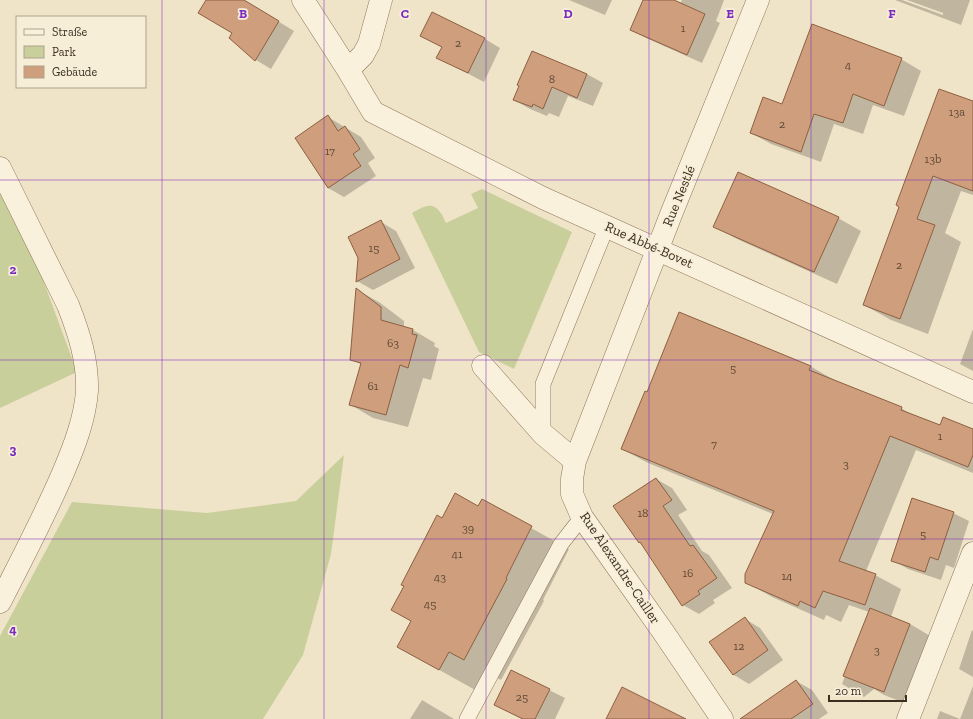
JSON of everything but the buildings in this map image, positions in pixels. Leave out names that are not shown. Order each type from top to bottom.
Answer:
[{"type":"street","name":"Rue Abbé-Bovet","points":[[303,0],[373,112],[543,198],[973,392]]},
{"type":"street","points":[[348,70],[363,55],[370,44],[381,0]]},
{"type":"street","name":"Rue Nestlé","points":[[575,461],[758,0]]},
{"type":"street","points":[[0,168],[68,305],[83,348],[87,391],[83,417],[72,452],[49,506],[0,602]]},
{"type":"street","points":[[483,366],[543,434],[575,461]]},
{"type":"street","name":"Rue Alexandre-Cailler","points":[[575,461],[572,479],[572,494],[582,517],[664,633],[722,719]]},
{"type":"street","points":[[908,719],[973,552]]},
{"type":"lane","points":[[543,434],[543,384],[607,226]]},
{"type":"lane","points":[[467,719],[561,544],[582,517]]},
{"type":"green space","points":[[0,182],[14,201],[77,372],[0,408]]},
{"type":"green space","points":[[482,189],[572,232],[514,369],[479,352],[412,213],[426,206],[434,206],[441,213],[446,223],[478,208],[471,194]]},
{"type":"green space","points":[[344,455],[331,554],[303,655],[263,719],[0,719],[0,636],[72,502],[207,513],[296,501]]}]
